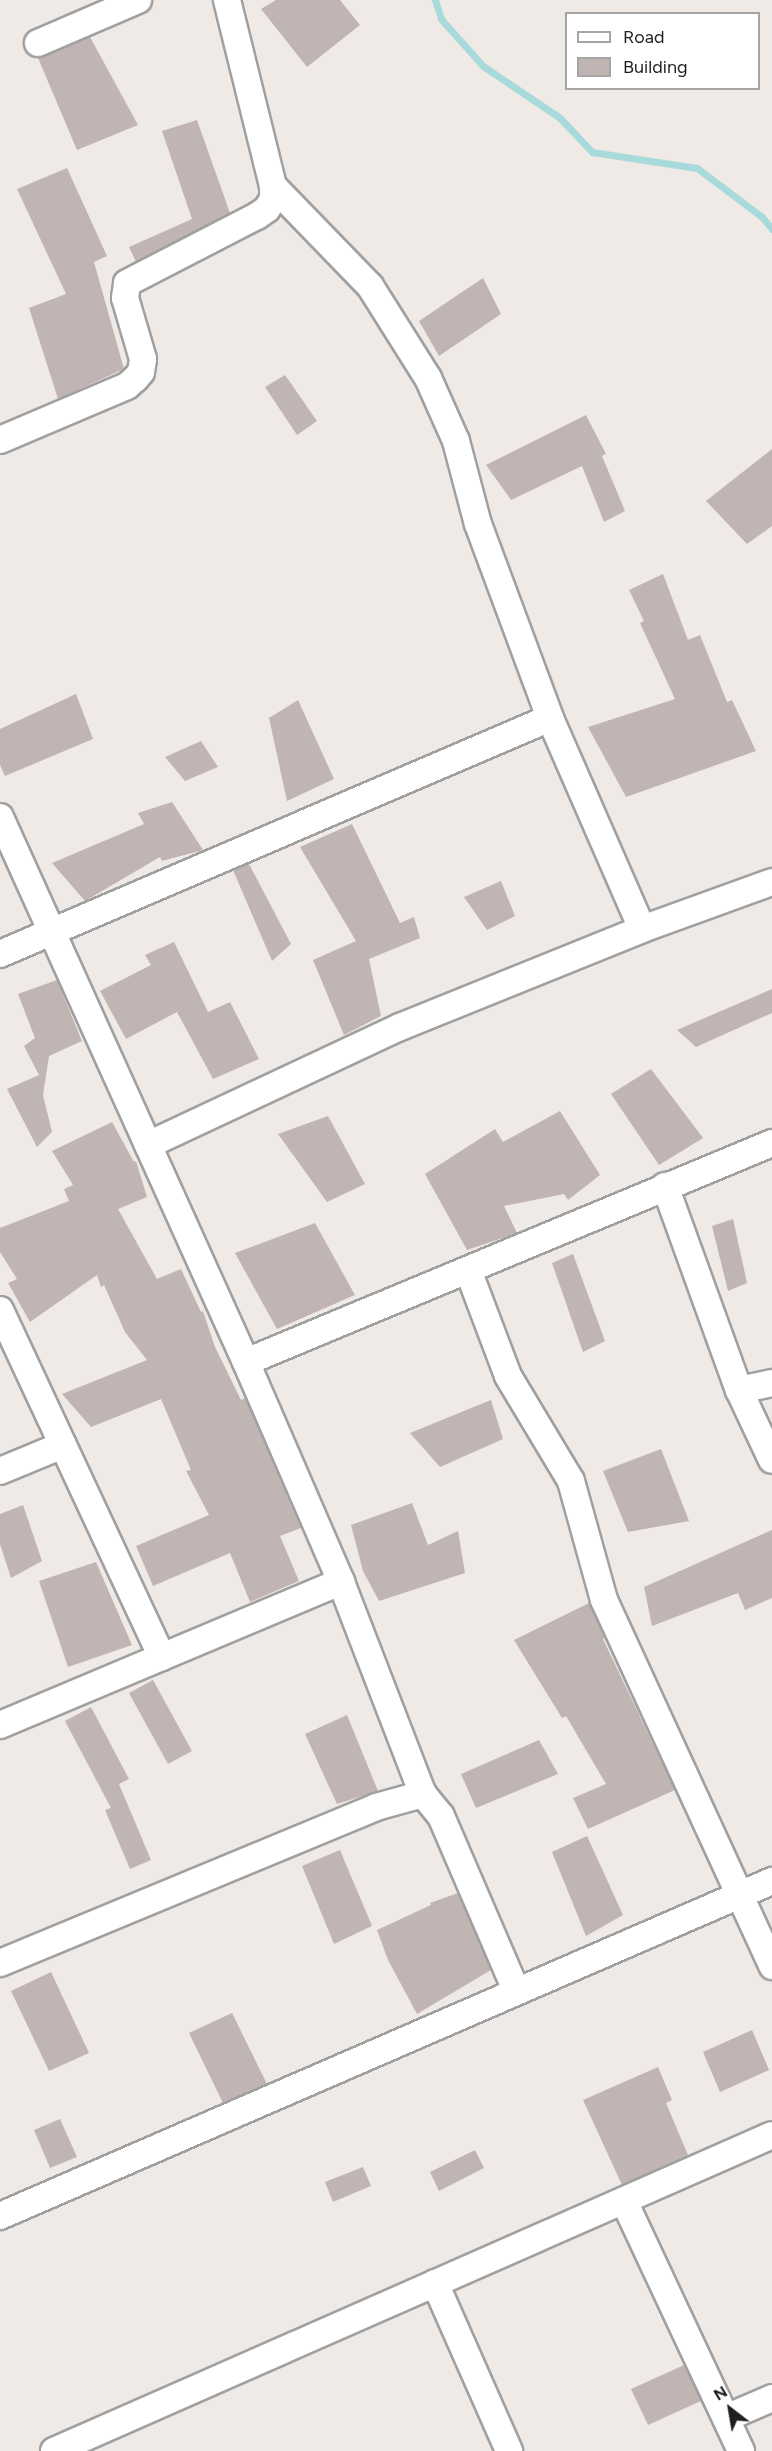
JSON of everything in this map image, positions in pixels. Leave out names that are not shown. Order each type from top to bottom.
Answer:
[{"type":"street","points":[[38,43],[138,0]]},
{"type":"street","points":[[0,440],[127,386],[135,379],[141,372],[143,359],[125,298],[127,283],[257,216],[267,209],[273,199],[273,186],[227,0]]},
{"type":"street","points":[[273,186],[370,286],[428,378],[456,441],[478,524],[550,718],[642,929]]},
{"type":"street","points":[[0,954],[550,718]]},
{"type":"street","points":[[0,817],[246,1362],[341,1582],[423,1794],[441,1816],[516,1990]]},
{"type":"street","points":[[148,1145],[400,1027],[642,929],[772,882]]},
{"type":"street","points":[[246,1362],[772,1143]]},
{"type":"street","points":[[665,1186],[739,1390],[772,1460]]},
{"type":"street","points":[[468,1270],[508,1376],[571,1481],[604,1600],[772,1966]]},
{"type":"street","points":[[0,1310],[162,1658]]},
{"type":"street","points":[[739,1390],[772,1383]]},
{"type":"street","points":[[0,1471],[63,1445]]},
{"type":"street","points":[[0,1725],[341,1582]]},
{"type":"street","points":[[0,1963],[376,1807],[423,1794]]},
{"type":"street","points":[[0,2216],[516,1990],[772,1881]]},
{"type":"street","points":[[54,2451],[772,2135]]},
{"type":"street","points":[[624,2200],[741,2451]]},
{"type":"street","points":[[435,2283],[509,2451]]},
{"type":"street","points":[[726,2418],[772,2397]]},
{"type":"building","points":[[276,0],[340,0],[360,25],[307,67],[261,9]]},
{"type":"building","points":[[90,37],[138,125],[77,150],[38,58]]},
{"type":"building","points":[[197,120],[230,213],[136,262],[129,247],[192,219],[162,131]]},
{"type":"building","points":[[67,168],[107,256],[94,262],[124,369],[58,399],[29,308],[66,294],[17,189]]},
{"type":"building","points":[[483,278],[501,314],[439,356],[419,321]]},
{"type":"building","points":[[285,375],[317,421],[297,435],[265,387]]},
{"type":"building","points":[[586,415],[606,454],[602,456],[625,511],[604,522],[582,466],[511,500],[486,465]]},
{"type":"building","points":[[772,449],[772,526],[747,544],[706,501]]},
{"type":"building","points":[[663,574],[688,640],[700,635],[727,702],[732,700],[756,751],[626,797],[588,727],[675,699],[640,623],[644,621],[629,590]]},
{"type":"building","points":[[76,694],[93,739],[5,776],[0,765],[0,729]]},
{"type":"building","points":[[298,700],[334,779],[287,801],[269,718]]},
{"type":"building","points":[[201,741],[218,767],[185,781],[165,757]]},
{"type":"building","points":[[172,802],[203,850],[162,861],[160,857],[85,901],[52,863],[144,824],[138,813]]},
{"type":"building","points":[[352,824],[400,923],[414,917],[420,938],[369,959],[381,1016],[344,1035],[313,960],[356,941],[300,847]]},
{"type":"building","points":[[249,864],[291,944],[272,961],[233,870]]},
{"type":"building","points":[[501,881],[515,916],[487,930],[464,897]]},
{"type":"building","points":[[174,942],[208,1012],[230,1002],[259,1059],[213,1079],[177,1012],[126,1039],[100,991],[151,965],[145,955]]},
{"type":"building","points":[[57,980],[82,1041],[49,1056],[43,1095],[52,1132],[37,1147],[7,1089],[39,1075],[24,1046],[35,1038],[18,994]]},
{"type":"building","points":[[772,989],[772,1013],[696,1047],[677,1030]]},
{"type":"building","points":[[651,1069],[703,1138],[659,1165],[611,1094]]},
{"type":"building","points":[[560,1111],[600,1175],[568,1200],[564,1194],[504,1206],[517,1233],[467,1250],[425,1174],[495,1129],[503,1142]]},
{"type":"building","points":[[328,1116],[365,1184],[327,1202],[278,1134]]},
{"type":"building","points":[[112,1122],[134,1162],[136,1161],[147,1197],[118,1209],[157,1279],[181,1269],[201,1312],[203,1311],[215,1347],[241,1400],[245,1398],[301,1528],[280,1536],[299,1581],[250,1602],[230,1553],[153,1586],[136,1546],[209,1515],[186,1471],[191,1470],[161,1399],[91,1427],[62,1394],[147,1360],[125,1332],[104,1285],[101,1287],[97,1275],[30,1322],[8,1283],[17,1279],[0,1252],[0,1228],[69,1201],[64,1189],[73,1185],[52,1151]]},
{"type":"building","points":[[733,1219],[747,1283],[728,1291],[712,1226]]},
{"type":"building","points":[[315,1223],[355,1295],[277,1329],[235,1253]]},
{"type":"building","points":[[573,1254],[605,1341],[583,1352],[552,1263]]},
{"type":"building","points":[[491,1400],[503,1439],[440,1467],[410,1433]]},
{"type":"building","points":[[661,1449],[689,1521],[628,1532],[603,1471]]},
{"type":"building","points":[[412,1503],[428,1545],[458,1531],[465,1573],[379,1601],[363,1571],[351,1525]]},
{"type":"building","points":[[23,1505],[42,1561],[11,1578],[0,1544],[0,1514]]},
{"type":"building","points":[[772,1530],[772,1598],[745,1610],[738,1593],[652,1626],[644,1587]]},
{"type":"building","points":[[96,1562],[132,1645],[68,1667],[39,1581]]},
{"type":"building","points":[[589,1603],[605,1638],[603,1639],[675,1790],[588,1829],[573,1798],[606,1784],[566,1716],[562,1718],[514,1640]]},
{"type":"building","points":[[153,1680],[192,1751],[168,1764],[129,1693]]},
{"type":"building","points":[[91,1707],[129,1779],[119,1784],[151,1860],[130,1869],[105,1810],[111,1808],[65,1721]]},
{"type":"building","points":[[347,1715],[378,1791],[337,1804],[305,1734]]},
{"type":"building","points":[[539,1740],[558,1774],[476,1808],[461,1774]]},
{"type":"building","points":[[587,1836],[623,1915],[586,1936],[552,1852]]},
{"type":"building","points":[[340,1850],[372,1926],[334,1944],[302,1866]]},
{"type":"building","points":[[458,1893],[491,1970],[417,2014],[388,1960],[377,1930],[431,1905],[430,1903]]},
{"type":"building","points":[[51,1972],[89,2053],[49,2071],[11,1991]]},
{"type":"building","points":[[232,2013],[267,2084],[223,2103],[189,2033]]},
{"type":"building","points":[[752,2030],[769,2070],[720,2092],[703,2052]]},
{"type":"building","points":[[658,2067],[672,2100],[666,2103],[688,2155],[622,2185],[583,2100]]},
{"type":"building","points":[[60,2119],[77,2157],[50,2168],[34,2130]]},
{"type":"building","points":[[475,2150],[484,2168],[439,2191],[430,2172]]},
{"type":"building","points":[[363,2167],[371,2186],[333,2202],[325,2182]]},
{"type":"building","points":[[684,2365],[701,2401],[648,2425],[631,2389]]},
{"type":"waterway","points":[[435,0],[441,19],[483,66],[560,118],[592,152],[697,168],[762,217],[772,229]]}]
